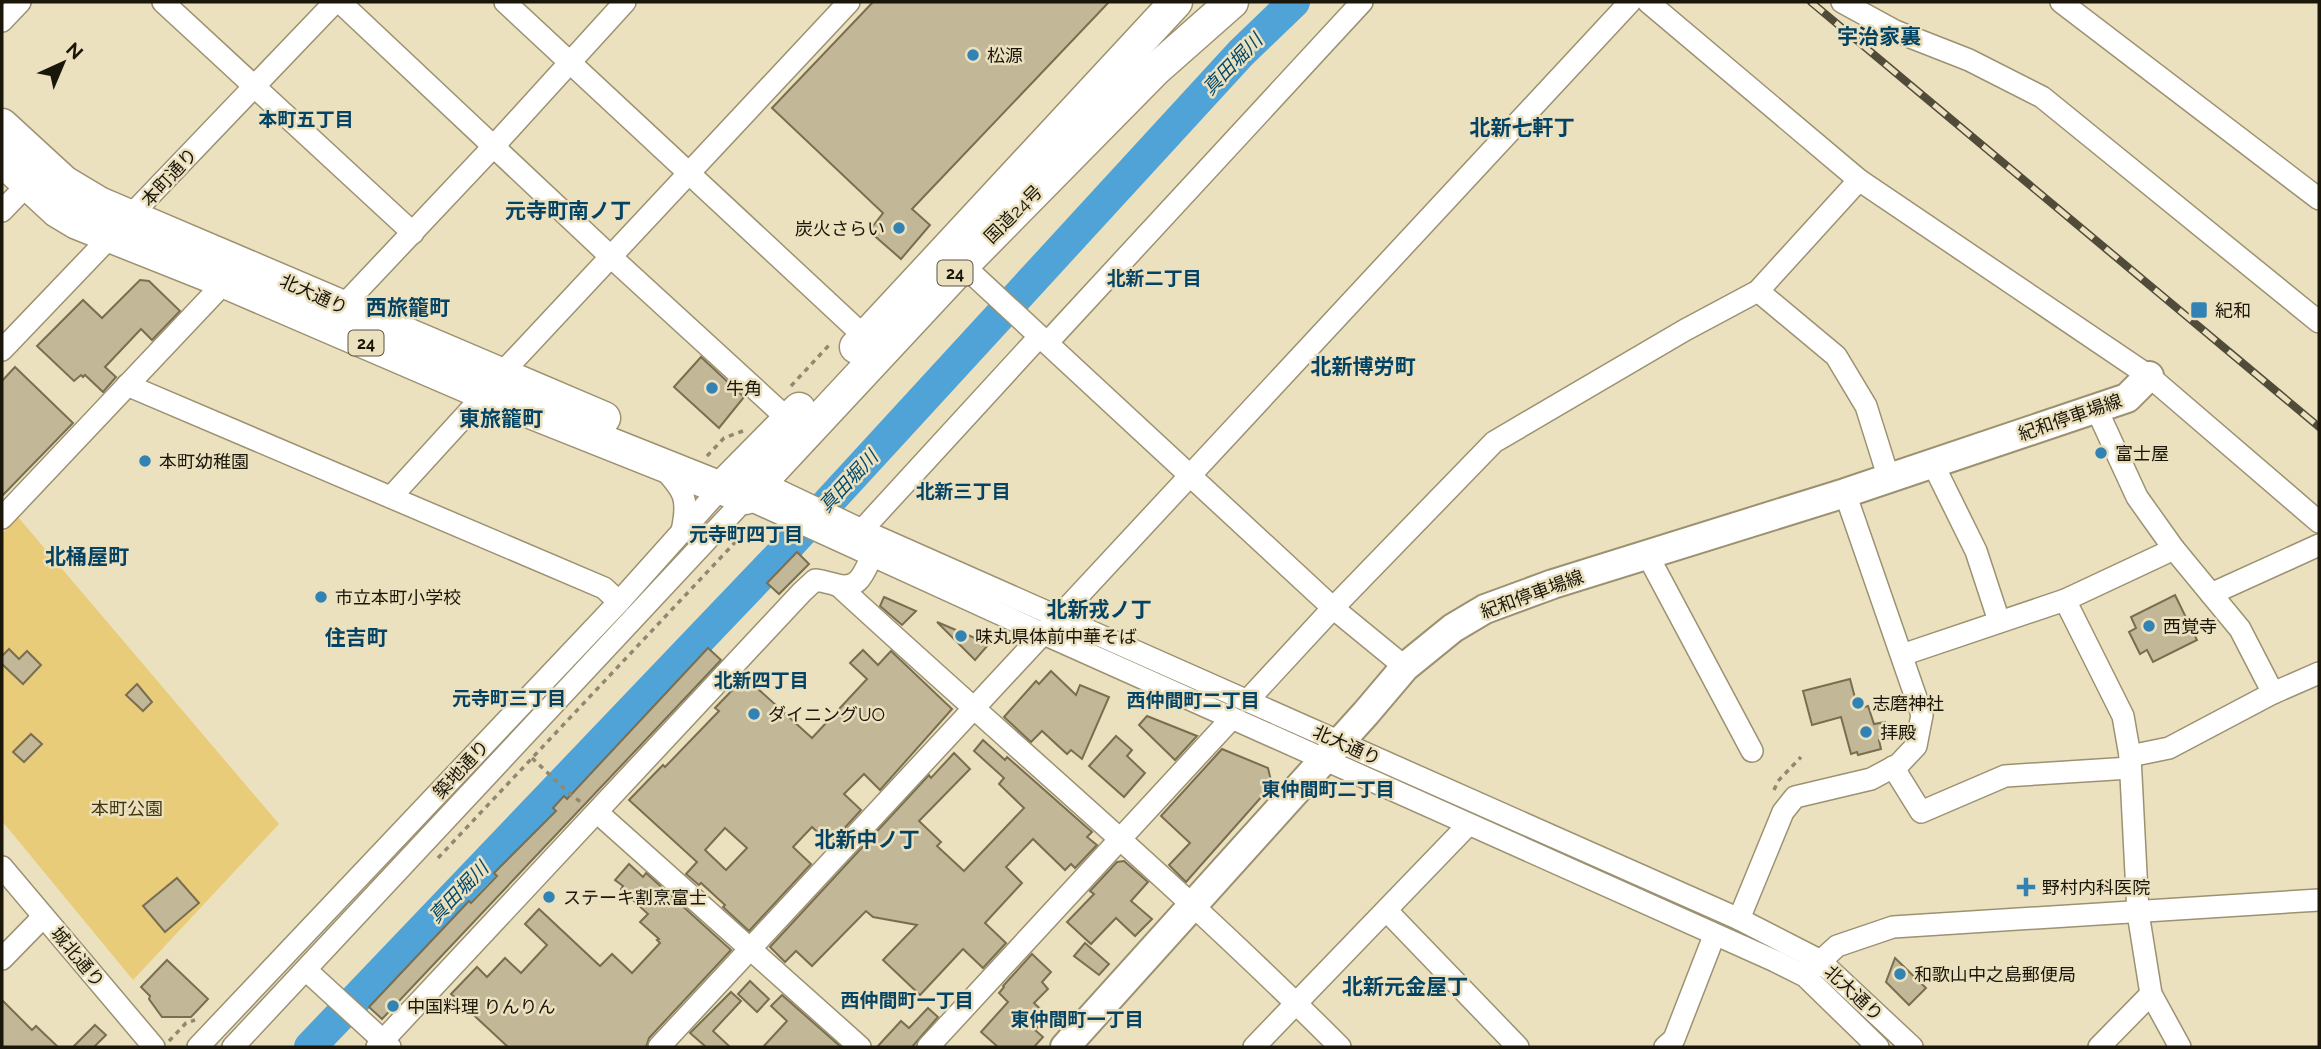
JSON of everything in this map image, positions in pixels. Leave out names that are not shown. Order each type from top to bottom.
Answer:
[{"type":"highway","name":"国道24号","points":[[741,485],[954,257],[1176,2]]},
{"type":"highway","points":[[1155,70],[1217,2]]},
{"type":"highway","name":"国道24号","points":[[741,485],[789,420],[865,337],[1232,2]]},
{"type":"highway","name":"北大通り","points":[[2,125],[64,182],[99,204],[122,226],[225,282],[493,384],[741,485]]},
{"type":"highway","name":"北大通り","points":[[2,160],[57,211],[77,223],[122,226],[342,307],[493,384],[656,460],[741,485]]},
{"type":"main road","name":"紀和停車場線","points":[[1065,1047],[1194,906],[1405,667],[1453,628],[1485,609],[1553,584],[1889,479],[2127,398],[2149,376]]},
{"type":"street","points":[[2,21],[20,2]]},
{"type":"street","points":[[163,2],[413,233]]},
{"type":"street","name":"本町通り","points":[[2,350],[335,2]]},
{"type":"street","points":[[340,2],[789,420]]},
{"type":"street","points":[[505,2],[865,337]]},
{"type":"street","points":[[342,307],[625,2]]},
{"type":"street","points":[[391,498],[610,256],[849,2]]},
{"type":"street","points":[[862,530],[1362,2]]},
{"type":"street","points":[[659,1047],[1630,2]]},
{"type":"street","points":[[1842,2],[1895,31],[1969,60],[2042,97],[2319,321]]},
{"type":"street","points":[[2070,4],[2319,199]]},
{"type":"street","points":[[1655,7],[1859,180],[2149,376],[2319,522]]},
{"type":"street","points":[[1248,701],[1332,608],[1494,442],[1685,330],[1758,291],[1859,180]]},
{"type":"street","points":[[2,211],[27,184]]},
{"type":"street","points":[[954,257],[1332,608],[1405,667]]},
{"type":"street","points":[[2,518],[225,282]]},
{"type":"street","points":[[1758,291],[1836,356],[1866,406],[1889,479]]},
{"type":"street","points":[[127,385],[604,588],[619,601]]},
{"type":"street","points":[[2096,408],[2137,497],[2174,549],[2239,629],[2273,693]]},
{"type":"street","points":[[656,460],[679,484],[687,508],[682,533]]},
{"type":"street","points":[[1933,464],[1976,551],[1998,621]]},
{"type":"street","name":"北大通り","points":[[741,485],[804,502],[1248,701],[1332,751],[1468,825],[1714,936],[1812,968],[1878,1047]]},
{"type":"street","name":"北大通り","points":[[741,485],[789,518],[817,532],[1232,718],[1332,751],[1739,919],[1812,968],[1912,1047]]},
{"type":"street","name":"築地通り","points":[[198,1047],[682,533],[741,485]]},
{"type":"street","name":"築地通り","points":[[233,1047],[516,742],[741,485]]},
{"type":"street","points":[[1739,919],[1783,812],[1795,797],[1871,779],[1893,767],[1916,746],[1922,715],[1845,493]]},
{"type":"street","points":[[2210,594],[2319,545]]},
{"type":"street","points":[[1902,655],[2065,600],[2174,549]]},
{"type":"street","points":[[839,586],[860,581],[872,556]]},
{"type":"street","points":[[1648,556],[1752,751]]},
{"type":"street","points":[[306,971],[383,1045],[815,580],[839,586],[1194,906],[1339,1047]]},
{"type":"street","points":[[2065,600],[2123,716],[2130,762],[2138,913],[2151,994],[2180,1047]]},
{"type":"street","points":[[1893,767],[1921,812],[2005,776],[2130,762],[2169,748],[2273,693],[2319,673]]},
{"type":"street","points":[[928,1047],[1232,718]]},
{"type":"street","points":[[598,813],[860,1047]]},
{"type":"street","points":[[1254,1047],[1468,825]]},
{"type":"street","name":"城北通り","points":[[2,867],[154,1047]]},
{"type":"street","points":[[1812,968],[1837,946],[1893,927],[2319,900]]},
{"type":"street","points":[[1387,912],[1518,1047]]},
{"type":"street","points":[[2,959],[43,917]]},
{"type":"street","points":[[1674,1045],[1714,936]]},
{"type":"street","points":[[2099,1047],[2151,994]]},
{"type":"path","points":[[516,742],[571,795]]},
{"type":"path","points":[[163,1047],[186,1023]]},
{"type":"green space","name":"本町公園","points":[[18,517],[279,824],[133,980],[2,821],[2,534]]},
{"type":"building","points":[[873,2],[1109,2],[912,209],[930,225],[901,259],[869,231],[883,213],[772,108]]},
{"type":"building","points":[[140,280],[149,281],[180,311],[152,340],[141,329],[105,367],[116,377],[103,392],[85,375],[74,381],[37,346],[83,300],[102,318]]},
{"type":"building","name":"牛角","points":[[701,357],[744,397],[719,428],[674,387]]},
{"type":"building","points":[[15,367],[73,423],[2,496],[2,381]]},
{"type":"building","points":[[797,552],[809,564],[779,594],[767,583]]},
{"type":"building","points":[[2175,595],[2197,640],[2153,662],[2147,650],[2140,654],[2129,632],[2136,628],[2131,617]]},
{"type":"building","points":[[884,597],[916,611],[902,625],[880,606]]},
{"type":"building","points":[[937,622],[989,644],[975,660]]},
{"type":"building","points":[[708,648],[721,660],[382,1019],[369,1007],[469,901],[471,903],[497,876],[494,873],[556,811],[553,808],[564,796],[567,799]]},
{"type":"building","points":[[9,649],[19,659],[27,651],[41,665],[23,684],[2,664],[2,656]]},
{"type":"building","points":[[863,650],[878,665],[891,651],[952,709],[880,790],[864,774],[844,794],[861,810],[830,844],[812,827],[793,847],[811,864],[749,931],[701,883],[699,885],[686,874],[697,862],[629,800],[719,711],[715,708],[745,677],[812,738],[867,679],[850,663]],"holes":[[[725,828],[747,848],[726,870],[705,850]]]},
{"type":"building","points":[[1051,671],[1076,695],[1080,685],[1109,697],[1082,759],[1071,750],[1067,754],[1042,731],[1031,742],[1004,717],[1036,681],[1039,684]]},
{"type":"building","points":[[1850,679],[1858,709],[1868,706],[1874,724],[1885,722],[1889,738],[1879,740],[1881,749],[1858,755],[1857,752],[1851,754],[1841,717],[1812,725],[1803,691]]},
{"type":"building","points":[[137,684],[152,702],[143,711],[126,695]]},
{"type":"building","points":[[1147,716],[1197,736],[1175,760],[1139,725]]},
{"type":"building","points":[[31,734],[42,744],[24,762],[13,752]]},
{"type":"building","points":[[1116,736],[1132,750],[1127,756],[1145,773],[1124,797],[1089,766]]},
{"type":"building","points":[[983,740],[1005,760],[1007,757],[1092,832],[1087,837],[1097,845],[1075,868],[1071,864],[1065,870],[1033,839],[1006,867],[1022,883],[985,923],[1006,943],[983,968],[963,949],[920,995],[883,960],[917,925],[873,917],[866,911],[812,966],[796,951],[785,962],[770,947],[929,775],[931,778],[954,753],[970,769],[919,821],[941,842],[937,846],[964,871],[1024,808],[999,784],[1004,778],[974,751]]},
{"type":"building","points":[[1222,749],[1268,768],[1272,785],[1186,882],[1169,865],[1190,843],[1161,816]]},
{"type":"building","points":[[1124,861],[1148,882],[1131,901],[1152,919],[1135,936],[1116,918],[1091,944],[1067,922],[1094,894],[1090,891],[1117,862]]},
{"type":"building","points":[[629,864],[643,877],[646,873],[731,950],[649,1038],[646,1047],[508,1047],[451,994],[477,967],[487,977],[505,958],[521,973],[547,945],[525,924],[539,909],[600,966],[612,954],[632,973],[660,943],[640,922],[648,914],[615,880]]},
{"type":"building","points":[[177,878],[199,903],[165,932],[143,906]]},
{"type":"building","points":[[1085,943],[1109,964],[1099,975],[1074,956]]},
{"type":"building","points":[[1032,954],[1051,972],[1042,982],[1048,989],[1034,1003],[1048,1016],[1035,1030],[1043,1037],[1034,1047],[998,1047],[981,1032],[1008,1002],[999,993],[1003,986]]},
{"type":"building","name":"和歌山中之島郵便局","points":[[1895,958],[1926,988],[1909,1005],[1886,982]]},
{"type":"building","points":[[167,960],[208,999],[191,1017],[162,1017],[149,999],[150,996],[141,987]]},
{"type":"building","points":[[750,981],[769,999],[757,1012],[738,994]]},
{"type":"building","points":[[731,992],[741,1001],[713,1031],[730,1047],[706,1047],[690,1033]]},
{"type":"building","points":[[782,995],[841,1047],[763,1047],[787,1021],[771,1006]]},
{"type":"building","points":[[2,1000],[32,1030],[36,1026],[58,1047],[2,1047]]},
{"type":"building","points":[[928,1008],[938,1017],[912,1047],[877,1047],[901,1021],[909,1028]]},
{"type":"building","points":[[95,1025],[106,1035],[94,1047],[73,1047]]},
{"type":"waterway","name":"真田堀川","points":[[310,1047],[780,555],[1241,53],[1294,2]]},
{"type":"railway","points":[[1811,2],[2319,427]]},
{"type":"place","name":"松源","points":[[973,55]]},
{"type":"place","name":"炭火さらい","points":[[899,228]]},
{"type":"place","name":"紀和","points":[[2199,310]]},
{"type":"place","name":"牛角","points":[[712,388]]},
{"type":"place","name":"富士屋","points":[[2101,453]]},
{"type":"place","name":"本町幼稚園","points":[[145,461]]},
{"type":"place","name":"市立本町小学校","points":[[321,597]]},
{"type":"place","name":"西覚寺","points":[[2149,626]]},
{"type":"place","name":"味丸県体前中華そば","points":[[961,636]]},
{"type":"place","name":"志磨神社","points":[[1858,703]]},
{"type":"place","name":"ダイニングUO","points":[[754,714]]},
{"type":"place","name":"拝殿","points":[[1866,732]]},
{"type":"place","name":"野村内科医院","points":[[2026,887]]},
{"type":"place","name":"ステーキ割烹富士","points":[[549,897]]},
{"type":"place","name":"和歌山中之島郵便局","points":[[1900,974]]},
{"type":"place","name":"中国料理 りんりん","points":[[393,1006]]},
{"type":"district","name":"宇治家裏","points":[[1879,36]]},
{"type":"district","name":"本町五丁目","points":[[306,119]]},
{"type":"district","name":"北新七軒丁","points":[[1522,127]]},
{"type":"district","name":"元寺町南ノ丁","points":[[568,210]]},
{"type":"district","name":"北新二丁目","points":[[1154,278]]},
{"type":"district","name":"西旅籠町","points":[[408,307]]},
{"type":"district","name":"北新博労町","points":[[1363,366]]},
{"type":"district","name":"東旅籠町","points":[[501,418]]},
{"type":"district","name":"北新三丁目","points":[[963,491]]},
{"type":"district","name":"元寺町四丁目","points":[[746,534]]},
{"type":"district","name":"北桶屋町","points":[[87,556]]},
{"type":"district","name":"北新戎ノ丁","points":[[1099,609]]},
{"type":"district","name":"住吉町","points":[[356,637]]},
{"type":"district","name":"北新四丁目","points":[[761,680]]},
{"type":"district","name":"元寺町三丁目","points":[[509,698]]},
{"type":"district","name":"西仲間町二丁目","points":[[1193,700]]},
{"type":"district","name":"東仲間町二丁目","points":[[1328,789]]},
{"type":"district","name":"北新中ノ丁","points":[[867,839]]},
{"type":"district","name":"北新元金屋丁","points":[[1405,986]]},
{"type":"district","name":"西仲間町一丁目","points":[[907,1000]]},
{"type":"district","name":"東仲間町一丁目","points":[[1077,1019]]}]
